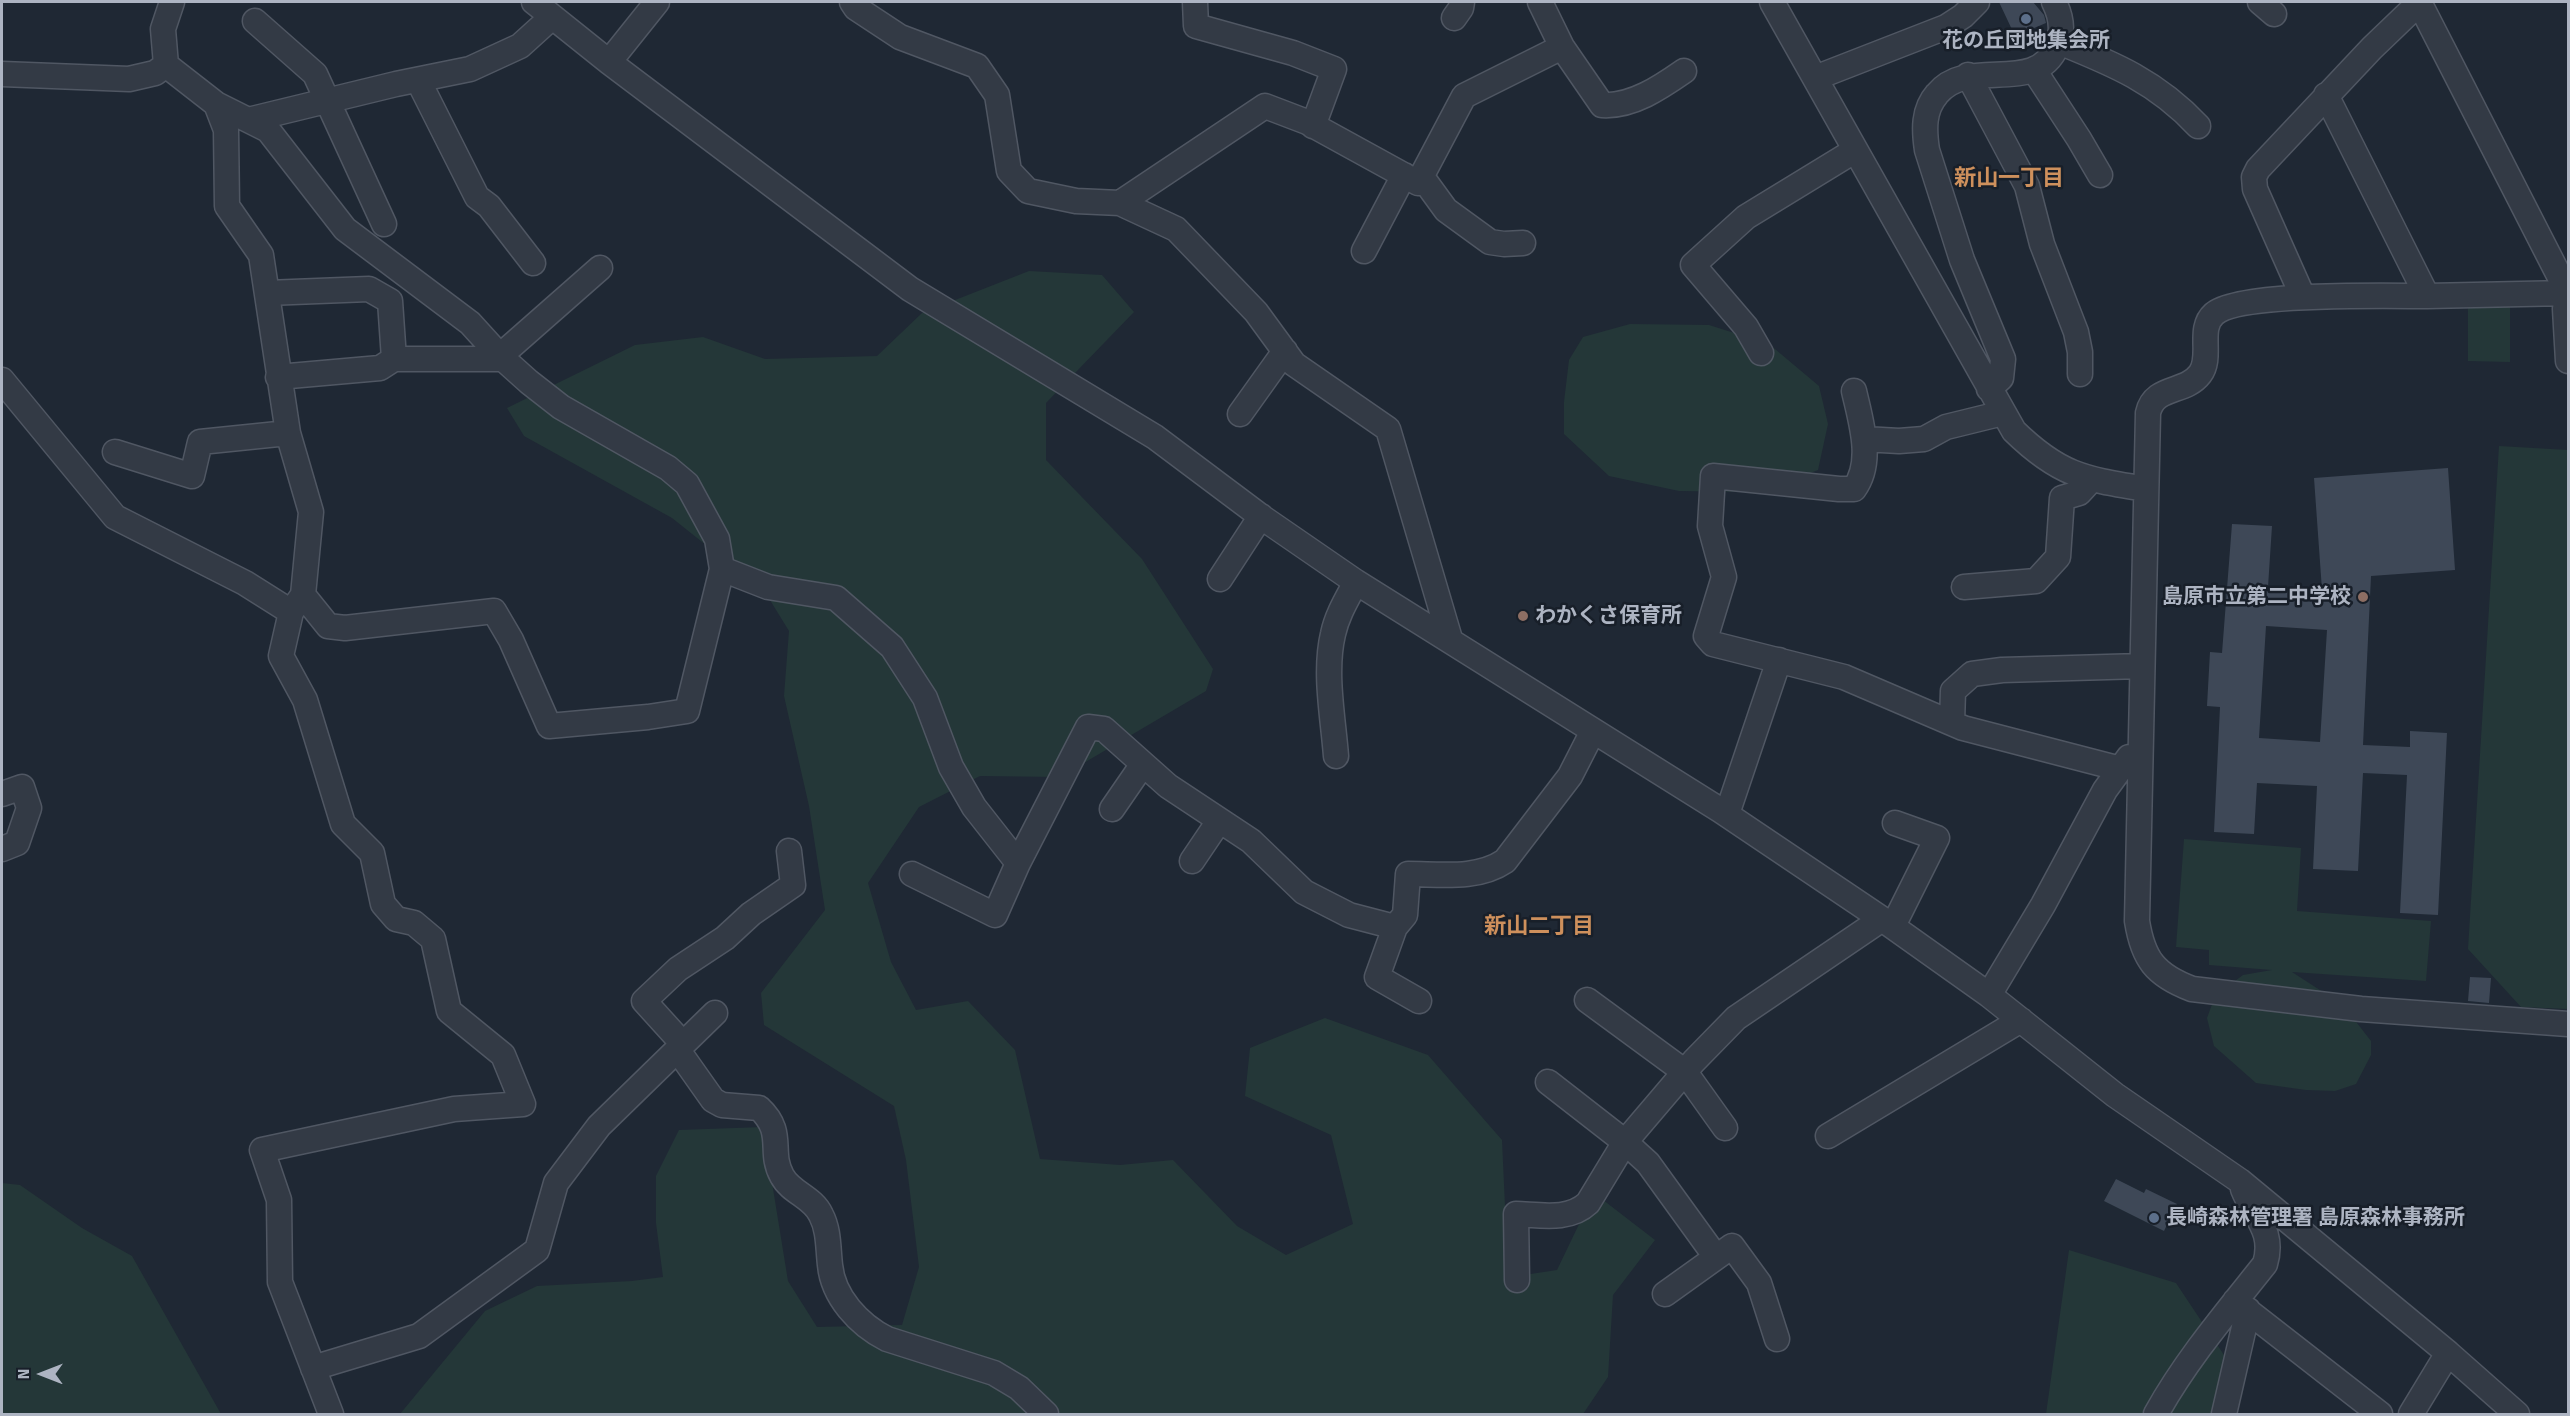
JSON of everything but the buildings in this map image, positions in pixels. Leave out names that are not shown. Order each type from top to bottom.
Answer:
[{"type":"street","points":[[2,380],[115,517],[245,583],[297,603],[328,626],[494,610],[511,640],[549,726],[687,711],[722,569],[717,539],[687,484],[668,468],[561,407],[502,358],[470,323],[345,229],[268,130],[216,104],[166,65],[163,29],[172,2]]},
{"type":"street","points":[[609,62],[657,2]]},
{"type":"street","points":[[852,2],[856,8],[900,37],[977,66],[997,96],[1009,171],[1028,191],[1076,201],[1120,203],[1176,229],[1256,312],[1294,364],[1388,429],[1450,639]]},
{"type":"street","points":[[1196,2],[1196,26],[1293,53],[1334,69],[1314,126]]},
{"type":"street","points":[[1540,2],[1562,47],[1602,105],[1612,106],[1654,91],[1684,71]]},
{"type":"street","points":[[1772,2],[2014,431],[2037,453],[2062,469],[2091,480],[2146,489]]},
{"type":"street","points":[[1815,78],[1946,27],[1963,16],[1977,2]]},
{"type":"street","points":[[1989,389],[2001,378],[2003,359],[1962,260],[1927,150],[1924,133],[1929,106],[1950,81],[1968,75],[2010,75],[2034,70],[2045,64],[2054,54],[2059,42],[2060,14],[2055,2]]},
{"type":"street","points":[[2303,297],[2255,189],[2254,177],[2258,169],[2326,95],[2419,2],[2568,293],[2303,297],[2229,307],[2217,311],[2209,319],[2206,329],[2206,357],[2201,373],[2194,380],[2160,394],[2150,405],[2139,743],[2137,921],[2140,941],[2148,959],[2161,973],[2174,982],[2192,989],[2361,1009],[2568,1024]]},
{"type":"street","points":[[248,120],[470,69],[520,46],[543,9],[609,62],[909,289],[1155,437],[1261,516],[1356,582],[1727,814],[1888,922],[1989,995],[2115,1095],[2240,1181],[2448,1353],[2517,1414]]},
{"type":"street","points":[[255,21],[315,74],[384,224]]},
{"type":"street","points":[[2059,42],[2117,66],[2149,83],[2178,104],[2198,126]]},
{"type":"street","points":[[1364,251],[1464,96],[1562,47]]},
{"type":"street","points":[[2,74],[129,79],[155,73],[166,65]]},
{"type":"street","points":[[2034,70],[2100,175]]},
{"type":"street","points":[[1968,75],[2027,186],[2042,244],[2076,332],[2080,352],[2080,374]]},
{"type":"street","points":[[418,80],[477,197],[489,206],[533,263]]},
{"type":"street","points":[[2326,95],[2427,296]]},
{"type":"street","points":[[216,104],[226,130],[227,206],[261,255],[288,433],[311,512],[297,603],[281,656],[305,700],[343,824],[372,853],[383,904],[396,919],[414,923],[433,939],[449,1011],[503,1055],[523,1104],[454,1109],[262,1150],[279,1200],[280,1282],[331,1414]]},
{"type":"street","points":[[1120,203],[1265,106],[1314,126],[1413,176],[1446,210],[1490,242],[1523,243]]},
{"type":"street","points":[[1761,352],[1746,327],[1693,265],[1746,217],[1854,151]]},
{"type":"street","points":[[278,377],[381,368],[394,359],[502,358],[600,268]]},
{"type":"street","points":[[267,293],[369,289],[390,301],[394,359]]},
{"type":"street","points":[[2568,293],[2565,309],[2568,361]]},
{"type":"street","points":[[1240,414],[1285,351]]},
{"type":"street","points":[[1854,391],[1864,439],[1862,478],[1854,489],[1713,476],[1710,526],[1724,577],[1706,636],[1713,644],[1844,676],[1963,728],[2121,769]]},
{"type":"street","points":[[1864,439],[1899,441],[1924,439],[1946,426],[2003,413]]},
{"type":"street","points":[[115,452],[192,476],[200,442],[288,433]]},
{"type":"street","points":[[1964,587],[2036,580],[2058,557],[2062,498],[2079,493],[2091,480]]},
{"type":"street","points":[[1220,579],[1261,516]]},
{"type":"street","points":[[722,569],[768,587],[836,598],[892,647],[925,698],[951,767],[974,807],[1018,863]]},
{"type":"street","points":[[1336,756],[1330,683],[1333,634],[1341,610],[1356,582]]},
{"type":"street","points":[[1727,814],[1779,660]]},
{"type":"street","points":[[1952,723],[1953,692],[1972,674],[2002,670],[2142,666]]},
{"type":"street","points":[[912,874],[995,915],[1018,863],[1088,727],[1104,729],[1168,786],[1251,841],[1304,892],[1349,915],[1395,927]]},
{"type":"street","points":[[1419,1001],[1377,977],[1395,927],[1405,915],[1408,874],[1478,873],[1492,870],[1505,861],[1570,776],[1593,730]]},
{"type":"street","points":[[1989,995],[2043,905],[2106,790],[2139,743]]},
{"type":"street","points":[[1112,809],[1143,764]]},
{"type":"street","points":[[2,849],[17,843],[29,808],[12,791]]},
{"type":"street","points":[[1192,861],[1219,821]]},
{"type":"street","points":[[1517,1280],[1516,1214],[1570,1215],[1581,1210],[1588,1203],[1625,1142],[1685,1072],[1736,1018],[1888,922],[1937,838],[1895,823]]},
{"type":"street","points":[[789,851],[793,885],[752,914],[725,938],[678,969],[645,1001],[680,1047],[713,1100],[722,1105],[759,1108],[773,1122],[778,1166],[782,1177],[790,1186],[815,1204],[821,1215],[827,1230],[830,1268],[836,1288],[859,1320],[870,1331],[887,1339],[994,1373],[1019,1388],[1047,1414]]},
{"type":"street","points":[[1587,1000],[1685,1072],[1725,1128]]},
{"type":"street","points":[[313,1368],[419,1336],[537,1250],[556,1183],[599,1126],[715,1013]]},
{"type":"street","points":[[1828,1136],[2021,1020]]},
{"type":"street","points":[[1548,1082],[1625,1142],[1648,1163],[1716,1257]]},
{"type":"street","points":[[2156,1414],[2177,1377],[2242,1305],[2265,1264],[2268,1252],[2266,1231],[2240,1181]]},
{"type":"street","points":[[1665,1294],[1732,1246],[1759,1282],[1777,1340]]},
{"type":"street","points":[[2224,1414],[2242,1305]]},
{"type":"street","points":[[2242,1305],[2379,1414]]},
{"type":"street","points":[[2411,1414],[2448,1353]]},
{"type":"shaded area","points":[[1029,271],[1102,275],[1134,312],[1046,403],[1046,460],[1142,559],[1213,669],[1206,691],[1060,777],[980,776],[919,807],[868,883],[891,962],[916,1010],[968,1001],[1015,1050],[1040,1159],[1120,1165],[1173,1160],[1237,1226],[1286,1255],[1353,1224],[1331,1135],[1245,1096],[1250,1048],[1325,1018],[1428,1055],[1502,1140],[1507,1250],[1524,1275],[1557,1270],[1594,1193],[1655,1240],[1613,1295],[1608,1377],[1583,1414],[400,1414],[485,1311],[537,1286],[663,1277],[656,1223],[656,1176],[679,1130],[763,1127],[788,1281],[817,1327],[902,1325],[919,1267],[906,1160],[894,1106],[764,1025],[761,993],[825,910],[809,806],[784,696],[789,631],[765,592],[672,518],[524,436],[507,408],[635,345],[703,337],[765,359],[877,356],[922,313]]},
{"type":"shaded area","points":[[2468,305],[2510,305],[2510,362],[2468,361]]},
{"type":"shaded area","points":[[1630,324],[1709,325],[1769,344],[1819,386],[1828,424],[1818,470],[1762,492],[1679,491],[1609,476],[1564,434],[1564,402],[1569,360],[1583,337]]},
{"type":"shaded area","points":[[2499,446],[2568,450],[2568,1009],[2521,1007],[2468,949]]},
{"type":"shaded area","points":[[2184,839],[2301,848],[2297,911],[2431,921],[2426,981],[2292,972],[2343,1005],[2371,1041],[2371,1055],[2356,1084],[2335,1091],[2306,1090],[2256,1083],[2214,1046],[2207,1018],[2215,996],[2243,975],[2272,970],[2209,965],[2209,950],[2176,947]]},
{"type":"shaded area","points":[[2,1183],[20,1185],[82,1228],[132,1256],[221,1414],[2,1414]]},
{"type":"shaded area","points":[[2069,1250],[2176,1283],[2240,1379],[2235,1414],[2046,1414]]},
{"type":"place","name":"花の丘団地集会所","points":[[2026,19]]},
{"type":"place","name":"島原市立第二中学校","points":[[2363,597]]},
{"type":"place","name":"わかくさ保育所","points":[[1523,616]]},
{"type":"place","name":"長崎森林管理署 島原森林事務所","points":[[2154,1218]]},
{"type":"district","name":"新山一丁目","points":[[2009,179]]},
{"type":"district","name":"新山二丁目","points":[[1539,927]]}]
